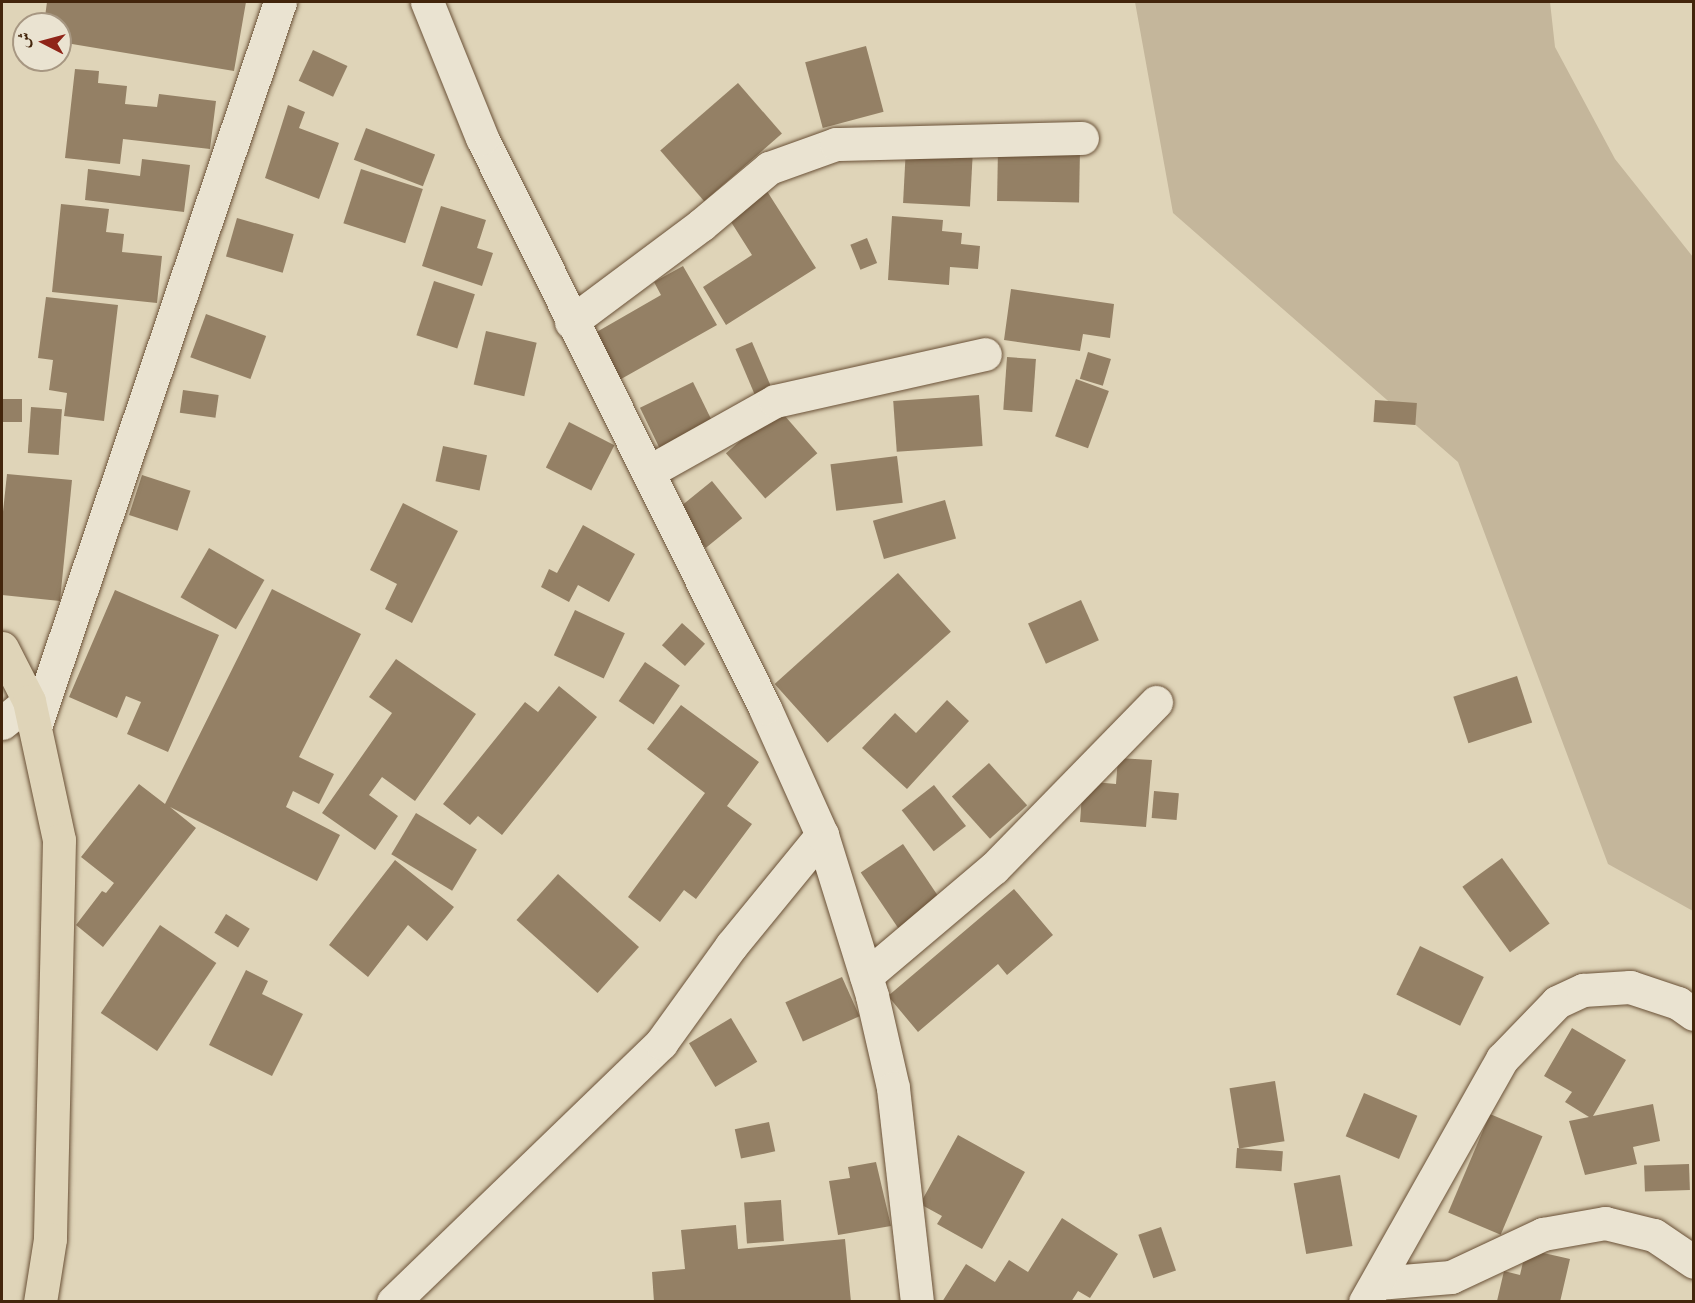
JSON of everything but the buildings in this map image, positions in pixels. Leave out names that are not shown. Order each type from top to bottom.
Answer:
[{"type":"main road","points":[[2,648],[32,714],[59,840],[50,1239],[40,1302]]},
{"type":"street","points":[[2,723],[32,714],[280,2]]},
{"type":"street","points":[[427,2],[482,138],[571,322],[765,708],[822,835],[866,976],[893,1088],[918,1302]]},
{"type":"street","points":[[571,322],[701,225],[769,168],[836,144],[1082,138]]},
{"type":"street","points":[[648,472],[775,401],[985,354]]},
{"type":"street","points":[[866,976],[994,868],[1156,702]]},
{"type":"street","points":[[393,1302],[661,1043],[731,946],[822,835]]},
{"type":"street","points":[[1372,1292],[1503,1059],[1557,1002],[1583,990],[1630,987],[1678,1003],[1694,1014]]},
{"type":"street","points":[[1372,1292],[1451,1277],[1543,1234],[1605,1223],[1654,1235],[1694,1262]]},
{"type":"shaded area","points":[[1135,2],[1550,2],[1555,47],[1615,159],[1693,257],[1693,911],[1608,864],[1458,462],[1173,213]]}]
